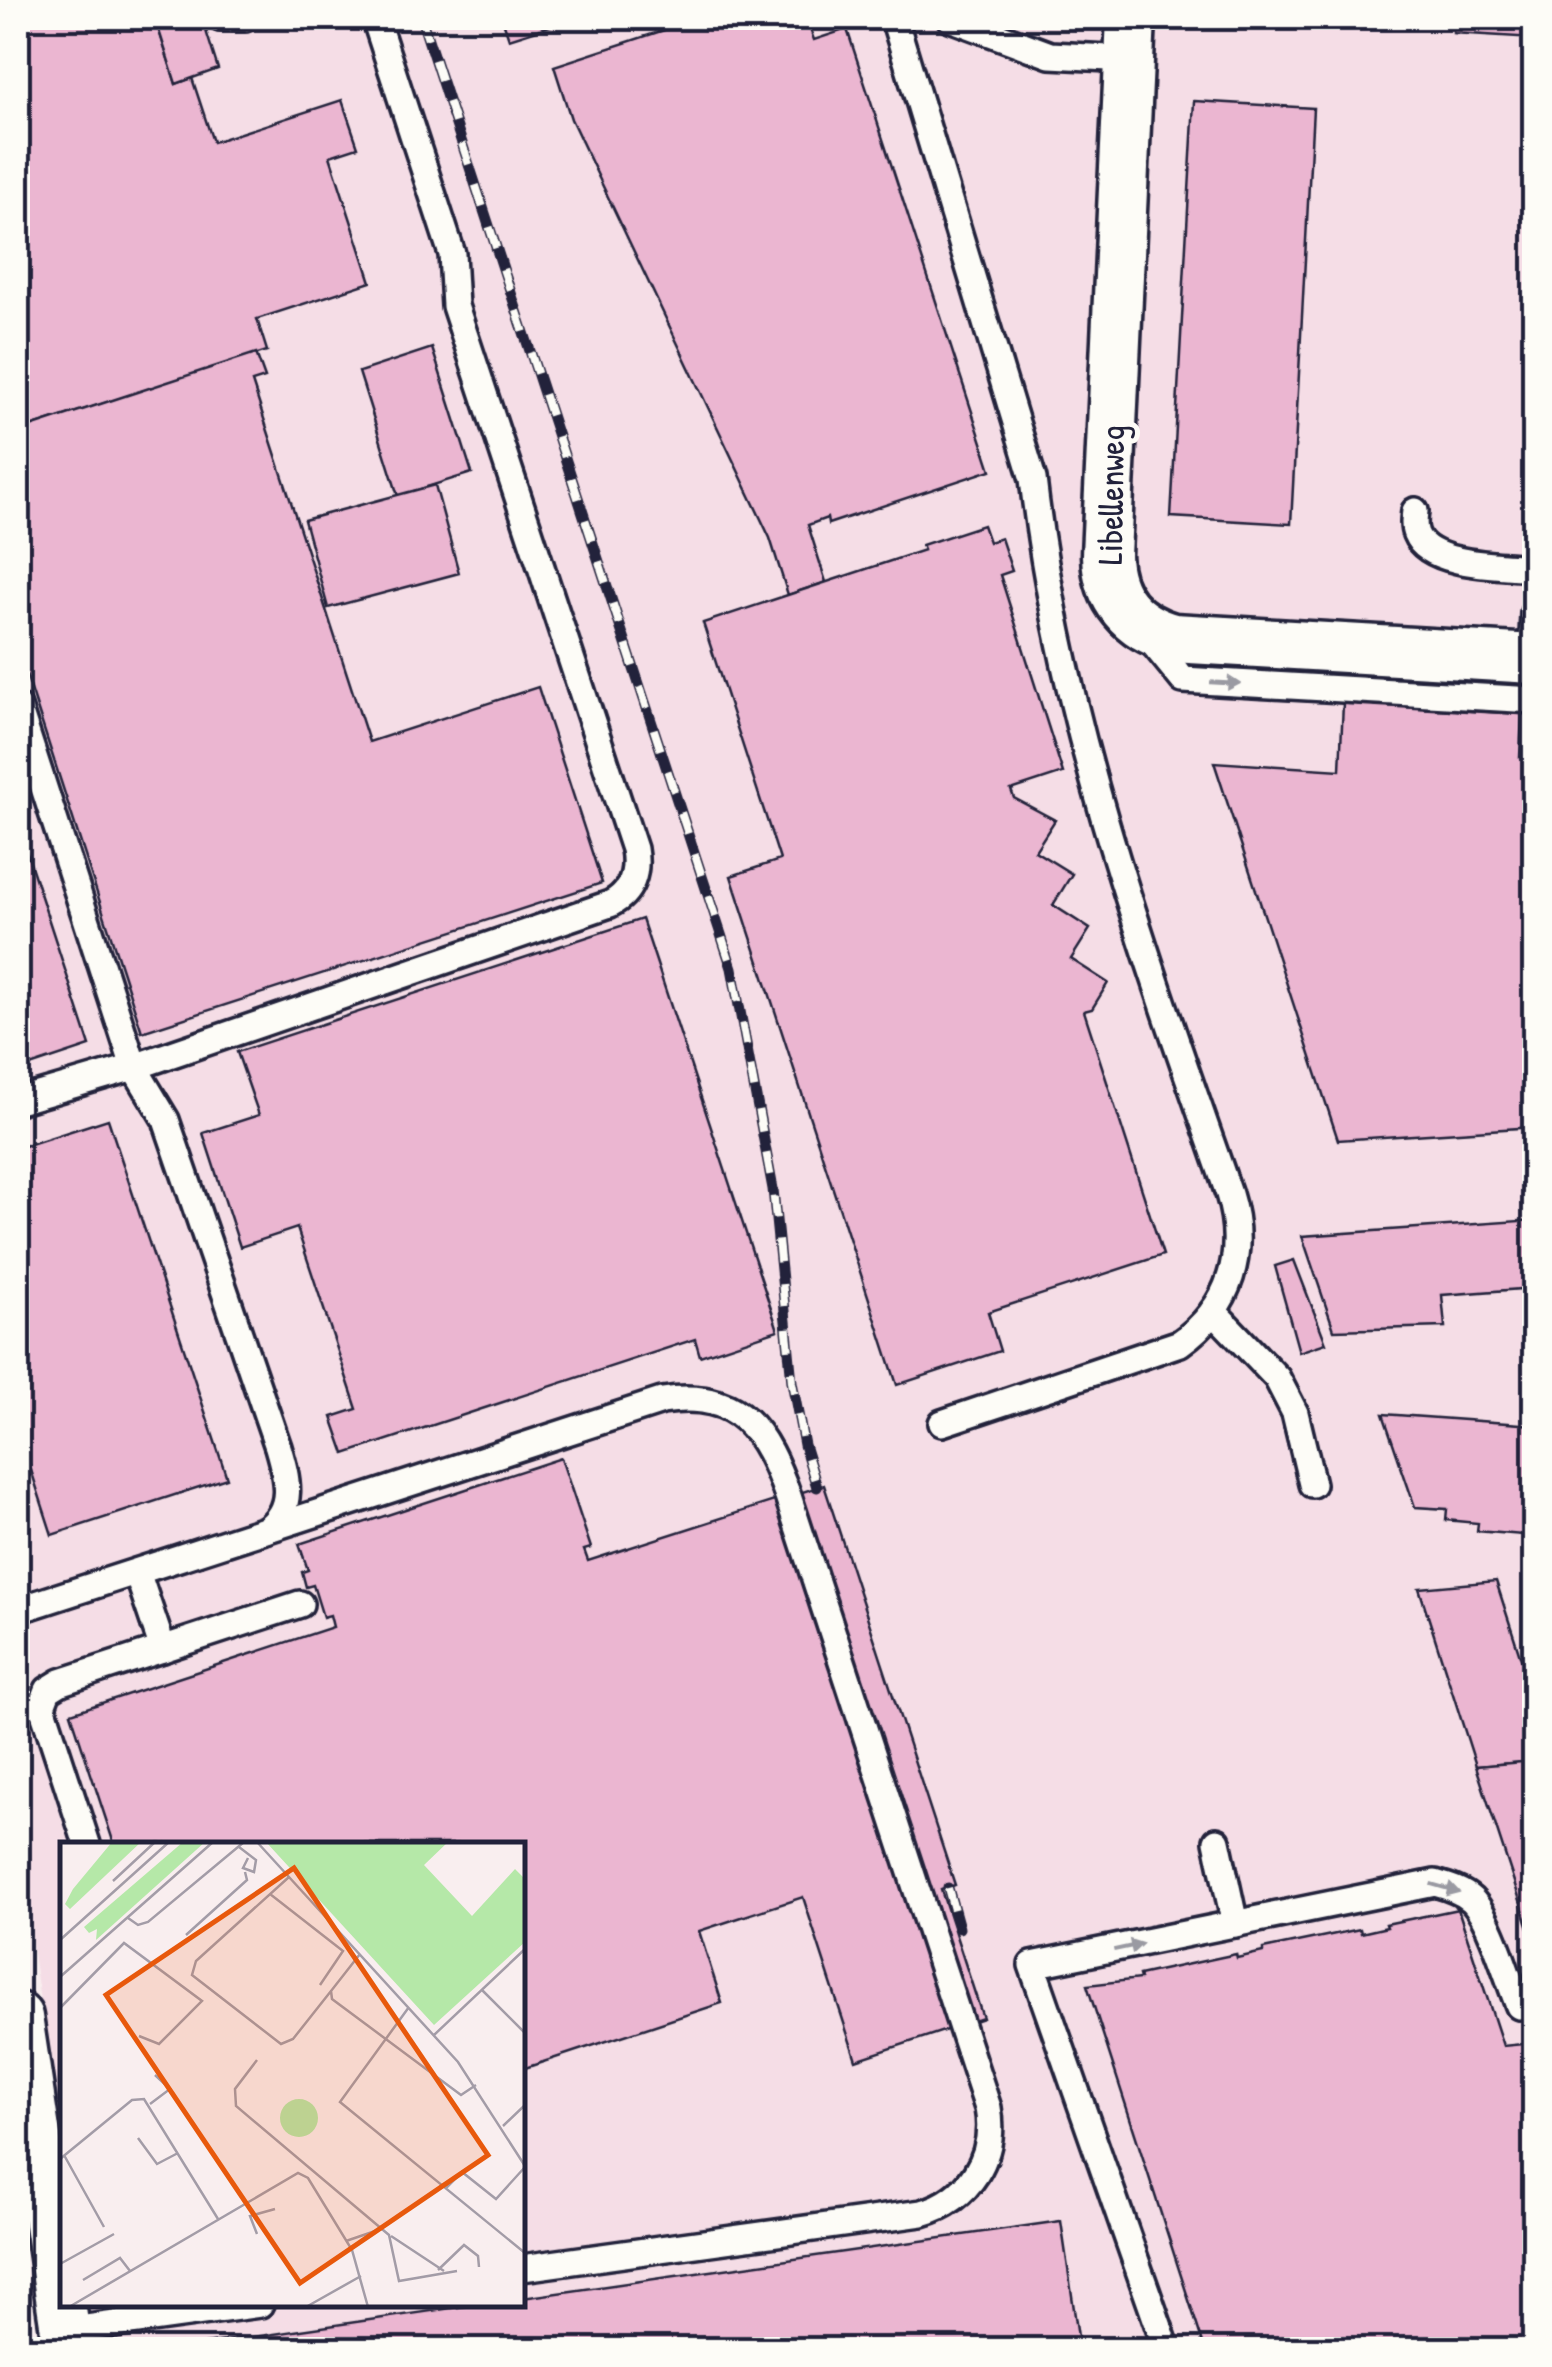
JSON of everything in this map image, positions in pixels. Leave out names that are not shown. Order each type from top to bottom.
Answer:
[{"type":"street","name":"Libellenweg","points":[[1130,38],[1106,555],[1112,590],[1125,610],[1144,626],[1173,638],[1534,658]]},
{"type":"street","points":[[18,2017],[60,2300]]},
{"type":"street","points":[[61,2307],[66,2340]]},
{"type":"lane","points":[[220,18],[245,18]]},
{"type":"lane","points":[[18,1101],[134,1066],[610,904],[625,894],[636,869],[628,830],[455,306],[452,254],[375,18]]},
{"type":"lane","points":[[894,18],[1033,480],[1041,550],[1089,774],[1232,1206],[1238,1240],[1224,1291],[1213,1311],[1196,1332],[1180,1343],[942,1423]]},
{"type":"lane","points":[[950,18],[1050,56],[1130,38]]},
{"type":"lane","points":[[1415,511],[1414,530],[1422,544],[1440,555],[1474,563],[1534,568]]},
{"type":"lane","points":[[18,707],[134,1066],[166,1120],[287,1476],[288,1496],[282,1512],[266,1530]]},
{"type":"lane","points":[[1213,1311],[1277,1378],[1295,1413],[1312,1484]]},
{"type":"lane","points":[[18,1610],[662,1401],[683,1398],[719,1404],[749,1422],[772,1452],[788,1496],[988,2108],[990,2134],[984,2159],[961,2192],[946,2204],[922,2213],[525,2268]]},
{"type":"lane","points":[[137,1572],[163,1649]]},
{"type":"lane","points":[[86,1842],[42,1706],[46,1695],[56,1684],[300,1604]]},
{"type":"lane","points":[[1217,1841],[1235,1924]]},
{"type":"lane","points":[[1167,2350],[1032,1966],[1436,1883],[1456,1889],[1472,1900],[1482,1914],[1519,2006]]},
{"type":"lane","points":[[66,2340],[236,2307]]},
{"type":"shaded area","points":[[18,18],[1534,18],[1534,2349],[96,2349],[88,2307],[525,2307],[525,1842],[60,1842],[60,2136],[18,1851]]},
{"type":"building","points":[[18,18],[155,18],[176,84],[192,78],[213,142],[342,100],[358,147],[330,156],[371,282],[257,319],[267,351],[18,431]]},
{"type":"building","points":[[155,18],[202,18],[218,69],[176,84]]},
{"type":"building","points":[[502,18],[575,18],[509,39]]},
{"type":"building","points":[[681,18],[806,18],[814,40],[847,29],[991,470],[828,524],[827,518],[808,525],[826,582],[788,595],[770,538],[571,119],[554,66],[683,24]]},
{"type":"building","points":[[1454,18],[1534,18],[1534,38],[1453,33]]},
{"type":"building","points":[[1194,101],[1313,108],[1291,524],[1171,517]]},
{"type":"building","points":[[432,348],[472,473],[398,496],[359,372]]},
{"type":"building","points":[[256,353],[265,378],[252,382],[369,742],[538,687],[602,883],[142,1032],[18,649],[18,431]]},
{"type":"building","points":[[435,485],[459,573],[328,608],[304,520]]},
{"type":"building","points":[[983,525],[989,542],[1001,538],[1012,571],[1000,575],[1063,773],[1011,790],[1014,798],[1055,820],[1035,851],[1072,874],[1053,905],[1090,929],[1071,959],[1108,983],[1092,1009],[1084,1011],[1163,1255],[988,1312],[1000,1351],[897,1385],[731,876],[780,860],[703,623],[924,550],[922,545]]},
{"type":"building","points":[[1343,703],[1522,714],[1520,757],[1534,758],[1534,1127],[1338,1140],[1214,762],[1340,770]]},
{"type":"building","points":[[18,826],[90,1046],[18,1070]]},
{"type":"building","points":[[642,919],[778,1330],[700,1356],[695,1339],[345,1454],[332,1417],[357,1409],[297,1228],[240,1247],[203,1133],[259,1115],[237,1052]]},
{"type":"building","points":[[108,1119],[227,1478],[52,1535],[18,1430],[18,1148]]},
{"type":"building","points":[[1534,1220],[1534,1288],[1442,1295],[1445,1327],[1334,1330],[1302,1236]]},
{"type":"building","points":[[1294,1260],[1326,1343],[1299,1352],[1275,1266]]},
{"type":"building","points":[[1383,1414],[1534,1425],[1534,1536],[1477,1531],[1478,1523],[1446,1520],[1447,1509],[1415,1507]]},
{"type":"building","points":[[561,1458],[591,1548],[584,1550],[588,1561],[824,1485],[955,1885],[941,1890],[983,2018],[856,2060],[803,1897],[699,1931],[722,2003],[525,2068],[525,1842],[113,1842],[71,1713],[333,1627],[330,1615],[323,1617],[313,1585],[306,1587],[302,1572],[308,1570],[299,1544]]},
{"type":"building","points":[[1496,1581],[1534,1699],[1534,1761],[1476,1766],[1419,1588]]},
{"type":"building","points":[[1534,1761],[1534,1943],[1476,1766]]},
{"type":"building","points":[[1458,1909],[1503,2046],[1534,2043],[1534,2350],[1205,2350],[1087,1985],[1140,1979],[1139,1975],[1236,1954],[1237,1958],[1360,1929],[1361,1933]]},
{"type":"building","points":[[1061,2221],[1080,2350],[164,2350],[458,2307],[525,2307],[525,2298]]},
{"type":"railway","points":[[421,18],[732,968],[773,1189],[792,1382],[817,1487]]},
{"type":"railway","points":[[948,1888],[959,1928]]}]
